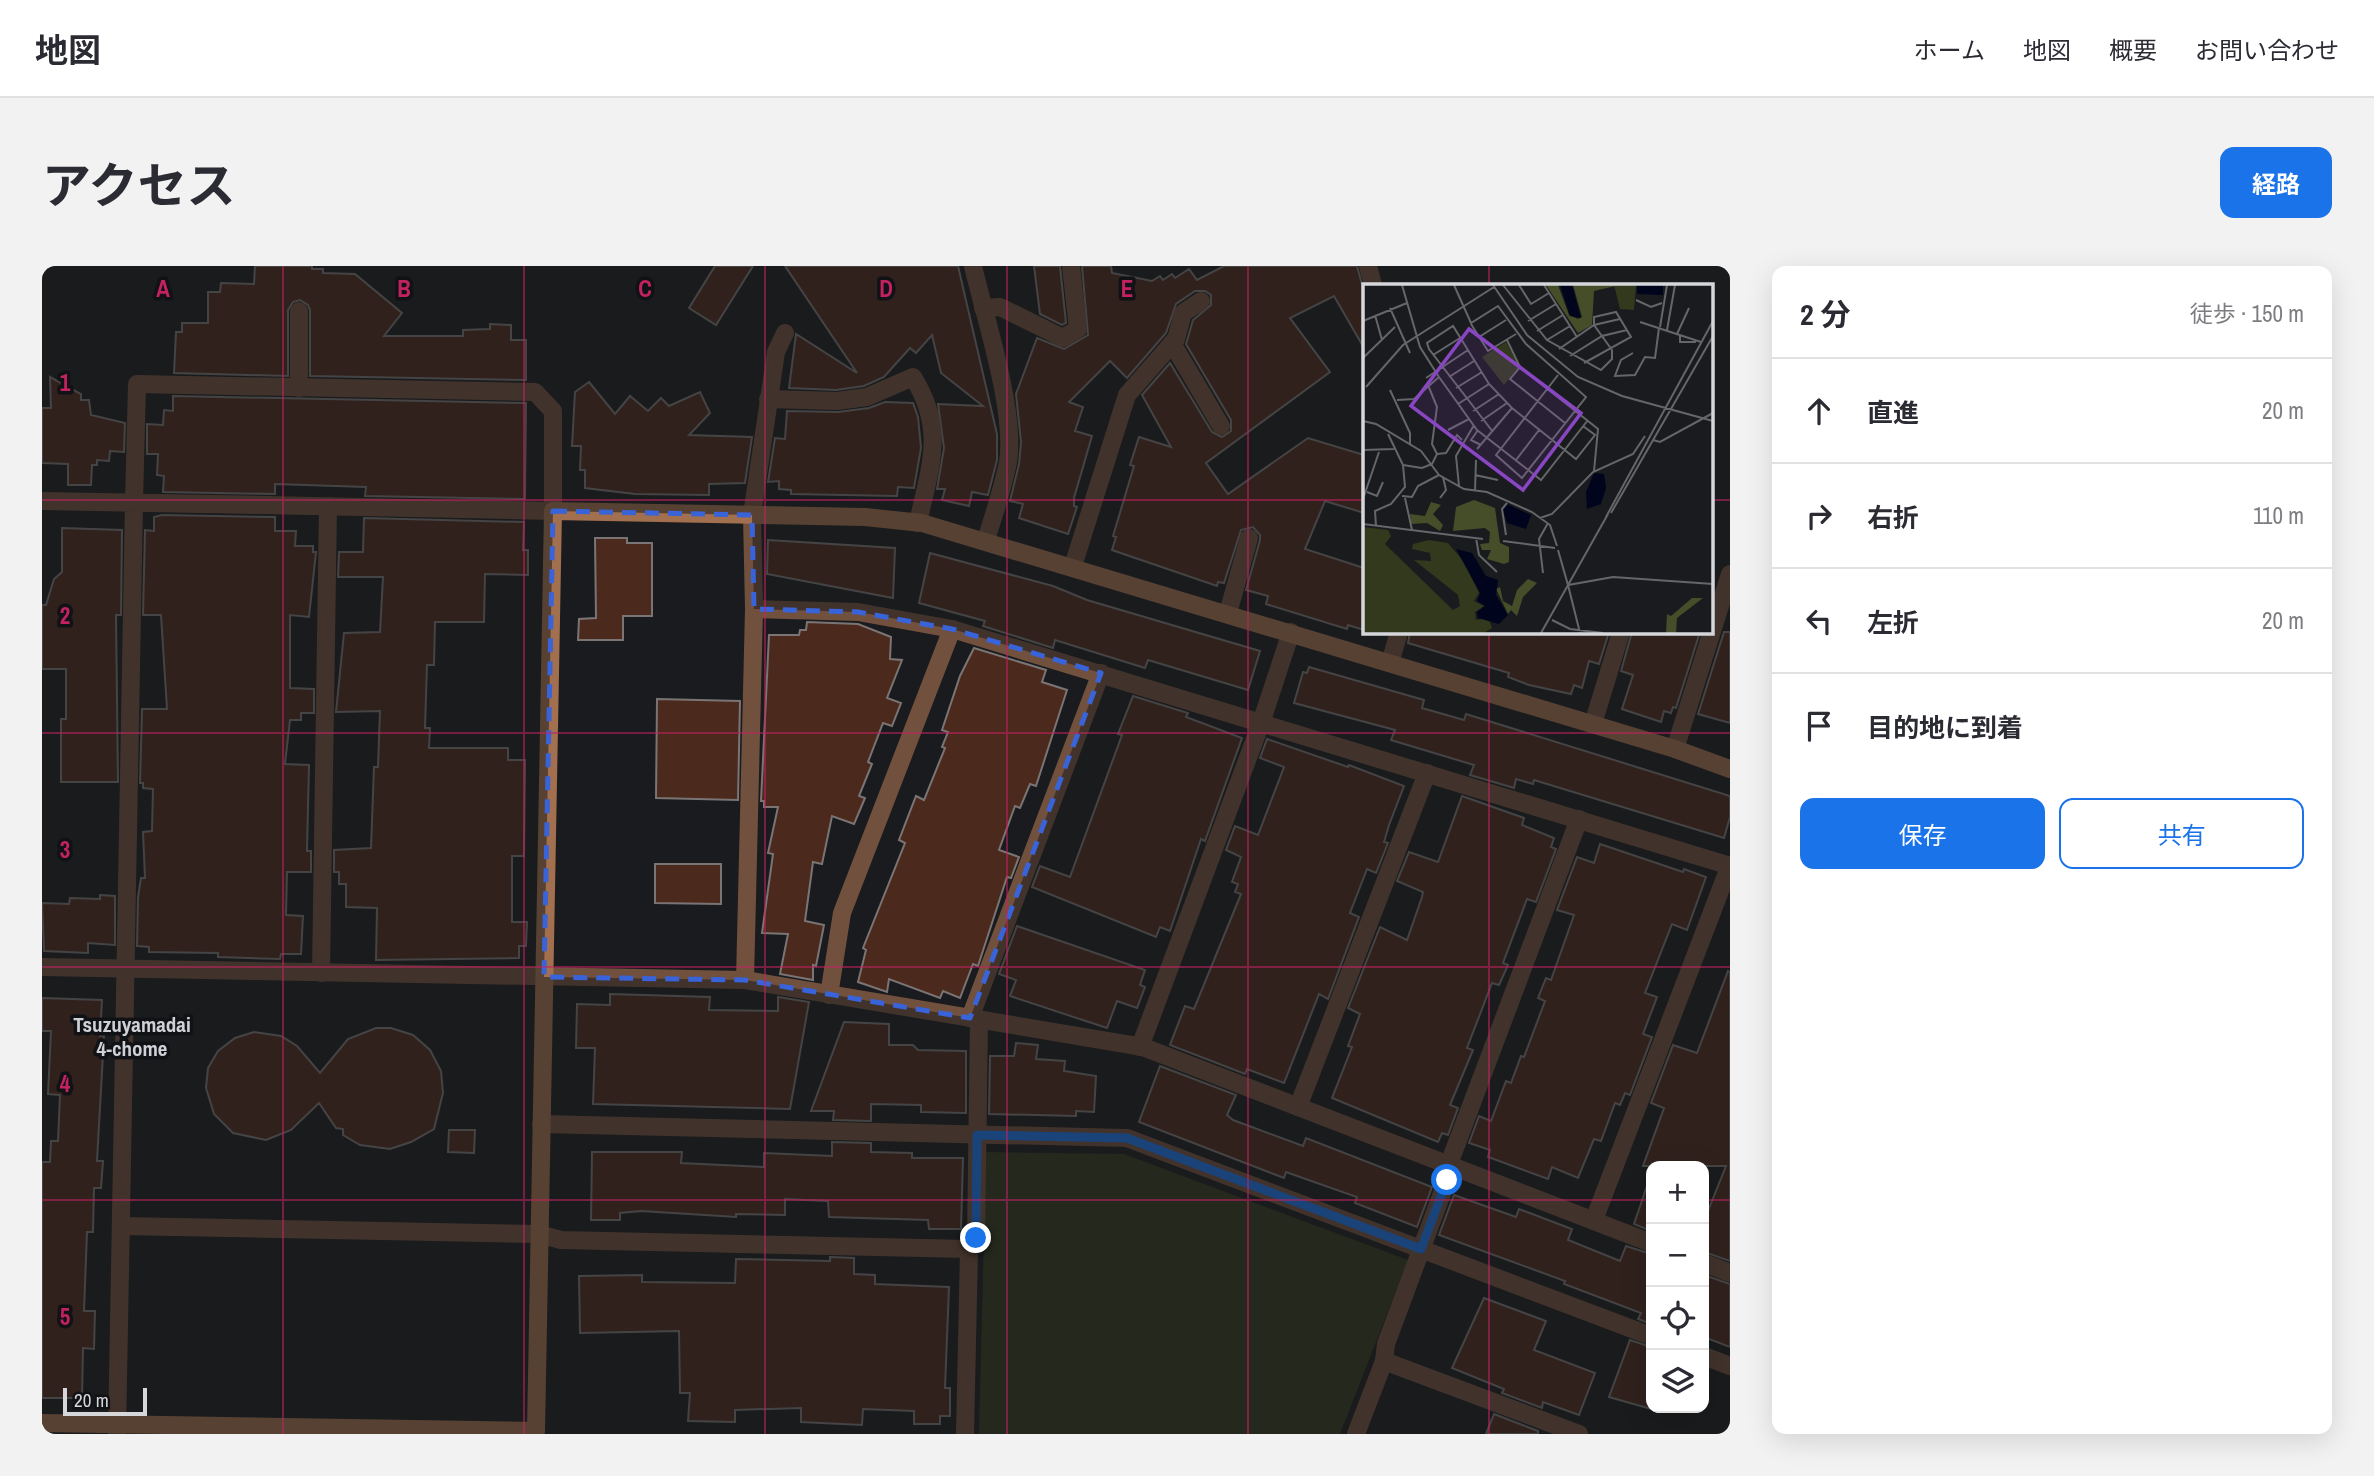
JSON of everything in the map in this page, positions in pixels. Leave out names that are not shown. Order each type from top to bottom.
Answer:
[{"type":"street","points":[[973,266],[1005,407],[1009,438],[1008,461],[986,540]]},
{"type":"street","points":[[983,308],[1000,307],[1063,338],[1078,328],[1072,266]]},
{"type":"street","points":[[1368,266],[1373,284]]},
{"type":"street","points":[[1073,566],[1127,395],[1172,343],[1183,313],[1201,300]]},
{"type":"street","points":[[299,312],[299,388]]},
{"type":"street","points":[[745,981],[754,609],[752,515],[776,352],[785,333]]},
{"type":"street","points":[[1172,343],[1221,426]]},
{"type":"street","points":[[768,399],[836,401],[867,397],[913,377],[933,419],[935,444],[918,523]]},
{"type":"street","points":[[42,1423],[117,1429],[541,1433],[539,1234],[553,411],[535,392],[137,384],[117,1429]]},
{"type":"street","points":[[42,500],[865,517],[918,523],[986,540],[1291,632],[1675,749],[1730,769]]},
{"type":"street","points":[[321,973],[328,506]]},
{"type":"street","points":[[1228,613],[1249,538]]},
{"type":"street","points":[[1713,616],[1722,584]]},
{"type":"street","points":[[754,609],[858,612],[952,629],[1730,866],[1594,1220]]},
{"type":"street","points":[[829,995],[842,913],[952,629]]},
{"type":"street","points":[[1140,1047],[1261,723],[1291,632]]},
{"type":"street","points":[[1390,663],[1398,634]]},
{"type":"street","points":[[1593,724],[1620,634]]},
{"type":"street","points":[[1675,749],[1708,634]]},
{"type":"street","points":[[965,1434],[970,1249],[976,1238],[975,1019],[1101,673]]},
{"type":"street","points":[[1298,1107],[1427,773]]},
{"type":"street","points":[[1356,1434],[1384,1361],[1386,1344],[1447,1180],[1449,1164],[1578,819]]},
{"type":"street","points":[[42,967],[745,981],[1140,1047],[1646,1240]]},
{"type":"street","points":[[541,1124],[1127,1138],[1646,1334]]},
{"type":"street","points":[[121,1226],[539,1234],[561,1240],[970,1249]]},
{"type":"street","points":[[1709,1265],[1730,1273]]},
{"type":"street","points":[[1709,1358],[1730,1366]]},
{"type":"street","points":[[1384,1361],[1576,1433]]},
{"type":"highlighted area","points":[[553,511],[752,515],[754,609],[858,612],[952,629],[1101,673],[970,1018],[745,980],[544,977]]},
{"type":"green space","points":[[986,1152],[1124,1154],[1408,1260],[1340,1434],[979,1434]]},
{"type":"building","points":[[255,266],[312,266],[312,269],[323,269],[323,273],[355,274],[402,313],[384,336],[463,336],[463,330],[490,329],[490,324],[511,325],[511,340],[526,340],[526,380],[310,376],[310,310],[308,305],[300,300],[293,302],[288,310],[288,376],[174,373],[176,332],[182,332],[182,323],[208,323],[208,292],[220,292],[221,283],[254,284]]},
{"type":"building","points":[[715,266],[753,266],[716,325],[689,308]]},
{"type":"building","points":[[785,266],[958,266],[997,434],[997,460],[988,495],[972,492],[969,506],[942,500],[945,489],[937,489],[944,448],[938,404],[983,406],[941,373],[932,335],[916,353],[910,348],[884,377],[864,386],[836,390],[789,388],[796,334],[857,373]]},
{"type":"building","points":[[1034,266],[1060,266],[1066,323],[1062,325],[1040,314]]},
{"type":"building","points":[[1082,266],[1111,266],[1112,273],[1152,281],[1160,276],[1163,280],[1172,274],[1175,278],[1189,269],[1197,280],[1224,266],[1357,266],[1363,288],[1363,346],[1334,296],[1290,318],[1330,372],[1206,463],[1228,494],[1308,438],[1363,455],[1363,513],[1325,501],[1305,549],[1363,568],[1363,630],[1348,625],[1347,629],[1266,604],[1268,596],[1246,590],[1260,540],[1260,535],[1253,527],[1241,530],[1224,583],[1218,582],[1217,586],[1112,550],[1116,537],[1113,536],[1134,466],[1130,465],[1139,437],[1171,447],[1142,395],[1170,363],[1212,432],[1222,437],[1231,431],[1231,420],[1186,344],[1193,320],[1211,305],[1211,295],[1205,291],[1195,291],[1176,304],[1166,333],[1127,378],[1110,361],[1069,402],[1083,407],[1075,431],[1092,436],[1074,498],[1074,506],[1077,507],[1068,534],[1019,518],[1023,504],[1010,501],[1021,442],[1016,394],[1037,338],[1064,349],[1088,335]]},
{"type":"building","points":[[50,377],[81,394],[81,400],[89,400],[91,415],[125,423],[124,452],[110,451],[109,461],[97,460],[97,465],[92,465],[91,485],[68,485],[68,464],[42,463],[42,408],[51,408]]},
{"type":"building","points":[[589,382],[615,414],[630,396],[648,411],[661,398],[669,406],[700,392],[710,413],[689,435],[752,437],[745,483],[709,484],[709,495],[635,494],[585,488],[585,470],[580,470],[581,446],[572,446],[575,392]]},
{"type":"building","points":[[173,396],[526,403],[525,499],[365,496],[366,487],[275,484],[275,494],[163,492],[164,476],[157,475],[158,454],[147,454],[147,424],[163,425],[164,410],[173,411]]},
{"type":"building","points":[[885,402],[913,403],[918,417],[921,448],[914,488],[898,487],[897,496],[791,494],[791,490],[779,489],[779,481],[768,482],[775,438],[785,439],[787,411],[838,412],[869,408]]},
{"type":"building","points":[[154,517],[275,517],[275,531],[296,531],[295,546],[313,546],[313,552],[316,552],[309,617],[290,615],[290,688],[314,689],[314,713],[301,713],[301,720],[290,720],[285,764],[309,765],[307,851],[311,851],[311,872],[287,872],[286,915],[303,916],[301,954],[281,954],[280,959],[218,957],[218,953],[149,952],[149,947],[137,946],[138,897],[141,878],[145,878],[143,832],[152,831],[153,789],[143,788],[143,783],[140,783],[142,709],[167,709],[161,615],[143,615],[145,530],[154,531]]},
{"type":"building","points":[[364,518],[524,522],[523,550],[528,550],[528,575],[485,574],[484,622],[435,622],[434,665],[427,665],[425,728],[430,728],[429,748],[508,748],[508,760],[525,760],[524,856],[512,856],[512,922],[527,922],[526,946],[519,946],[519,958],[376,960],[377,908],[346,907],[346,884],[339,884],[339,872],[334,872],[334,850],[371,848],[374,767],[378,767],[380,711],[336,712],[344,633],[380,632],[383,577],[338,577],[339,552],[363,552]]},
{"type":"building","points":[[62,528],[122,530],[121,615],[116,615],[118,782],[61,782],[61,719],[66,719],[66,669],[42,669],[42,605],[46,605],[54,579],[62,572]]},
{"type":"building","points":[[595,538],[627,538],[627,543],[652,543],[652,616],[623,616],[623,640],[578,640],[579,619],[596,618]]},
{"type":"building","points":[[768,540],[895,548],[893,598],[767,574]]},
{"type":"building","points":[[930,553],[1053,586],[1087,600],[1260,651],[1248,690],[1148,660],[1145,668],[1055,640],[1053,648],[983,626],[985,621],[919,603]]},
{"type":"building","points":[[807,622],[858,624],[891,637],[890,659],[902,660],[887,698],[901,703],[892,726],[883,723],[868,762],[872,764],[859,796],[865,798],[854,824],[832,816],[822,864],[813,862],[805,921],[824,925],[816,966],[813,965],[813,980],[780,974],[788,934],[762,933],[773,854],[768,853],[778,807],[764,807],[764,801],[761,801],[769,635],[799,635],[800,630],[806,630]]},
{"type":"building","points":[[1724,632],[1730,632],[1730,723],[1698,714]]},
{"type":"building","points":[[1410,634],[1608,634],[1599,664],[1589,661],[1582,688],[1574,685],[1571,694],[1529,685],[1508,677],[1509,673],[1408,643]]},
{"type":"building","points":[[1631,634],[1699,634],[1676,708],[1673,707],[1671,713],[1664,711],[1661,722],[1622,709],[1633,675],[1621,671]]},
{"type":"building","points":[[974,648],[1046,670],[1042,682],[1067,690],[1036,786],[1030,784],[1020,808],[1015,806],[999,850],[1019,857],[1011,878],[1007,877],[978,966],[973,964],[960,998],[943,991],[940,998],[889,979],[887,992],[858,982],[866,950],[863,948],[905,843],[899,840],[916,796],[924,800],[945,748],[942,747],[948,732],[942,730],[960,676]]},
{"type":"building","points":[[1309,667],[1424,700],[1422,708],[1464,720],[1466,714],[1730,796],[1730,817],[1724,838],[1534,780],[1533,784],[1516,779],[1514,788],[1470,775],[1474,765],[1391,740],[1395,730],[1294,703],[1303,672],[1307,673]]},
{"type":"building","points":[[1133,696],[1188,713],[1186,717],[1242,738],[1205,841],[1201,839],[1170,931],[1160,927],[1156,937],[1032,887],[1040,866],[1070,877],[1122,735],[1118,734]]},
{"type":"building","points":[[657,699],[740,701],[738,800],[656,798]]},
{"type":"building","points":[[1267,739],[1404,786],[1389,825],[1384,842],[1388,843],[1376,873],[1367,869],[1350,913],[1359,917],[1328,999],[1319,994],[1284,1083],[1247,1069],[1245,1074],[1170,1045],[1185,1006],[1194,1009],[1241,894],[1235,892],[1238,884],[1232,882],[1241,857],[1226,850],[1235,826],[1258,835],[1284,767],[1260,758]]},
{"type":"building","points":[[1462,796],[1524,818],[1522,825],[1554,838],[1551,847],[1556,849],[1536,902],[1527,899],[1503,963],[1508,965],[1499,985],[1492,983],[1467,1048],[1473,1050],[1450,1105],[1458,1108],[1448,1135],[1442,1133],[1438,1142],[1332,1098],[1352,1047],[1348,1046],[1360,1014],[1348,1008],[1380,927],[1407,940],[1422,897],[1423,892],[1397,881],[1409,852],[1438,862]]},
{"type":"building","points":[[1600,844],[1706,877],[1687,930],[1672,924],[1645,993],[1657,997],[1643,1034],[1652,1037],[1630,1095],[1625,1093],[1620,1105],[1615,1103],[1601,1141],[1594,1139],[1578,1178],[1552,1167],[1548,1179],[1488,1157],[1490,1150],[1469,1143],[1479,1116],[1491,1121],[1506,1081],[1511,1083],[1521,1056],[1524,1057],[1545,1001],[1538,998],[1546,978],[1551,980],[1574,915],[1557,910],[1577,857],[1594,863]]},
{"type":"building","points":[[655,864],[721,864],[721,904],[655,903]]},
{"type":"building","points":[[100,895],[115,896],[115,945],[88,943],[88,953],[44,951],[42,903],[69,904],[70,898],[100,899]]},
{"type":"building","points":[[1017,926],[1145,970],[1140,985],[1145,987],[1137,1008],[1117,1001],[1107,1028],[1010,996],[1016,980],[999,974]]},
{"type":"building","points":[[1728,971],[1730,1261],[1709,1254],[1709,1208],[1726,1166],[1709,1166],[1709,1161],[1646,1161],[1646,1166],[1643,1166],[1664,1108],[1651,1103],[1673,1045],[1697,1053]]},
{"type":"building","points":[[610,994],[710,997],[709,1010],[778,1011],[778,997],[809,1002],[790,1109],[593,1104],[595,1048],[576,1048],[577,1004],[610,1005]]},
{"type":"building","points":[[42,998],[102,1000],[100,1036],[104,1036],[97,1161],[103,1161],[101,1188],[94,1188],[93,1232],[87,1232],[84,1311],[95,1311],[94,1349],[83,1348],[82,1398],[42,1398],[42,1162],[50,1162],[51,1141],[58,1141],[60,1095],[48,1094],[51,1031],[42,1031]]},
{"type":"building","points":[[844,1022],[889,1024],[889,1045],[913,1045],[918,1050],[966,1051],[966,1113],[921,1112],[921,1105],[871,1104],[871,1121],[833,1120],[834,1111],[811,1111]]},
{"type":"building","points":[[376,1028],[391,1028],[413,1035],[430,1050],[441,1071],[443,1093],[434,1129],[411,1142],[390,1149],[360,1145],[343,1135],[343,1129],[336,1128],[319,1103],[291,1130],[266,1140],[233,1133],[214,1114],[206,1088],[208,1068],[218,1051],[235,1038],[254,1032],[281,1036],[297,1046],[320,1073],[348,1039]]},
{"type":"building","points":[[1016,1043],[1038,1045],[1036,1059],[1065,1061],[1064,1071],[1096,1076],[1094,1112],[1076,1111],[1076,1116],[989,1114],[990,1056],[1014,1056]]},
{"type":"building","points":[[1160,1066],[1236,1095],[1227,1115],[1233,1120],[1303,1146],[1306,1138],[1432,1187],[1417,1227],[1355,1203],[1357,1197],[1286,1172],[1284,1178],[1139,1122]]},
{"type":"building","points":[[449,1130],[475,1130],[474,1153],[448,1152]]},
{"type":"building","points":[[832,1142],[871,1143],[871,1152],[912,1153],[912,1158],[963,1158],[961,1229],[929,1229],[928,1220],[829,1217],[828,1201],[785,1199],[785,1215],[736,1214],[736,1217],[641,1211],[620,1213],[620,1220],[591,1220],[592,1152],[682,1152],[681,1163],[764,1167],[764,1153],[832,1156]]},
{"type":"building","points":[[1646,1189],[1646,1229],[1634,1224]]},
{"type":"building","points":[[1454,1195],[1516,1217],[1519,1209],[1572,1229],[1568,1240],[1620,1261],[1626,1246],[1646,1252],[1646,1322],[1638,1319],[1641,1313],[1564,1284],[1565,1281],[1439,1235]]},
{"type":"building","points":[[830,1257],[854,1258],[854,1274],[875,1275],[875,1284],[949,1287],[945,1388],[950,1388],[950,1416],[940,1416],[940,1424],[914,1424],[914,1411],[863,1409],[862,1425],[801,1422],[801,1408],[735,1410],[735,1422],[688,1421],[690,1393],[680,1393],[679,1331],[580,1333],[579,1276],[642,1275],[642,1282],[735,1283],[736,1259],[830,1261]]},
{"type":"building","points":[[1709,1277],[1730,1284],[1730,1347],[1709,1339]]},
{"type":"building","points":[[1484,1298],[1546,1321],[1534,1350],[1595,1373],[1579,1415],[1543,1402],[1542,1408],[1502,1393],[1504,1389],[1452,1368]]},
{"type":"building","points":[[1630,1340],[1646,1345],[1646,1408],[1609,1397]]},
{"type":"building","points":[[1494,1414],[1538,1431],[1538,1434],[1486,1434]]},
{"type":"district","name":"Tsuzuyamadai 4-chome","points":[[132,1037]]},
{"type":"route","points":[[976,1238],[977,1135],[1127,1138],[1421,1249],[1447,1180]]}]
